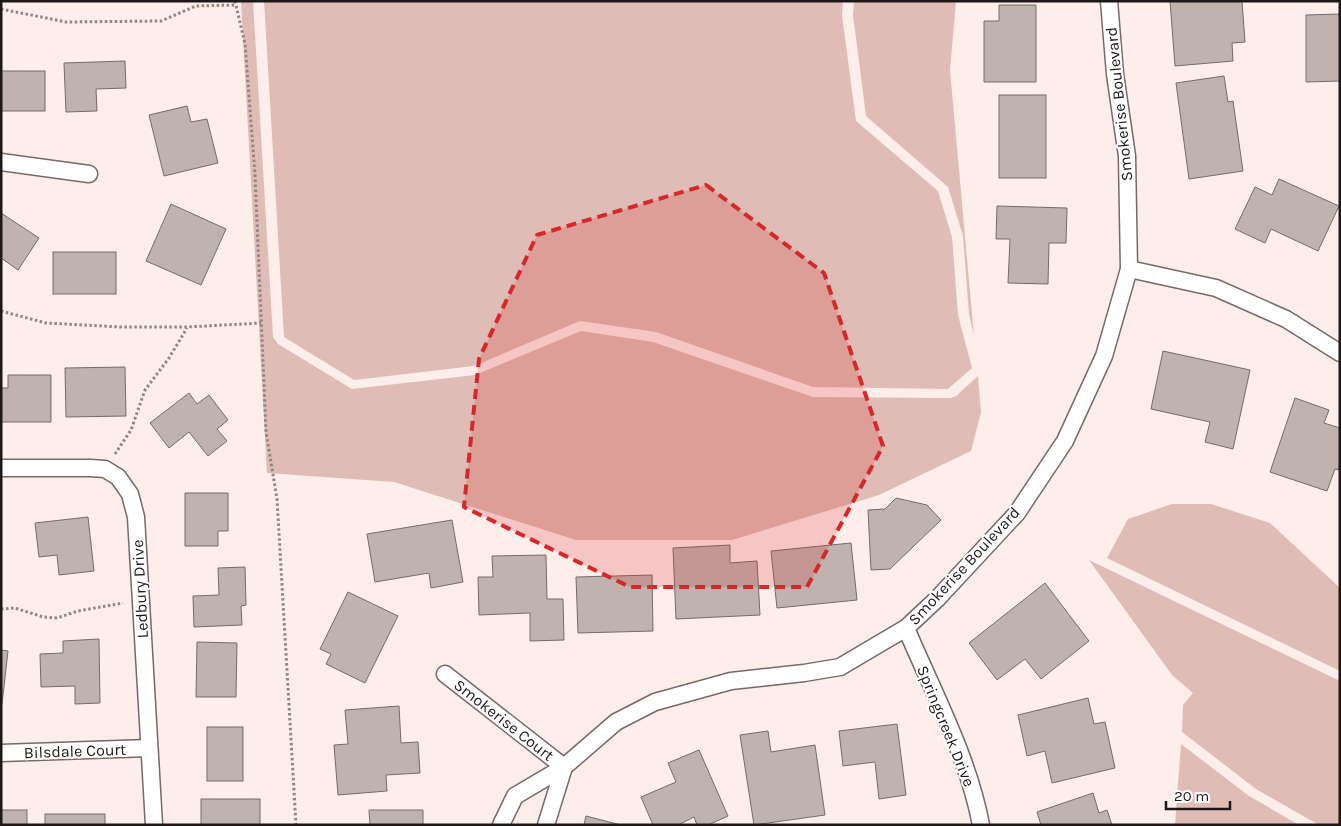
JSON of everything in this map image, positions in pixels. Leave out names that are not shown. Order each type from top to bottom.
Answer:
[{"type":"street","name":"Smokerise Boulevard","points":[[501,825],[515,796],[564,766],[616,722],[655,702],[731,681],[840,667],[906,628],[937,599],[1017,513],[1066,440],[1104,356],[1128,269],[1127,156],[1115,74],[1109,1]]},
{"type":"street","points":[[1,162],[89,174]]},
{"type":"street","points":[[1128,269],[1216,288],[1286,319],[1340,353]]},
{"type":"street","points":[[1,468],[105,469]]},
{"type":"street","name":"Ledbury Drive","points":[[105,469],[118,477],[130,494],[136,518],[154,825]]},
{"type":"street","name":"Springcreek Drive","points":[[906,628],[957,745],[978,806],[981,825]]},
{"type":"street","name":"Smokerise Court","points":[[444,674],[564,766]]},
{"type":"street","name":"Bilsdale Court","points":[[1,753],[149,748]]},
{"type":"street","points":[[546,825],[564,766]]},
{"type":"path","points":[[1,9],[66,22],[161,21],[196,6],[235,3],[245,44],[255,175],[266,432],[277,499],[296,825]]},
{"type":"path","points":[[1,311],[46,323],[121,328],[261,323]]},
{"type":"path","points":[[105,469],[131,430],[145,390],[169,358],[187,327]]},
{"type":"path","points":[[1,609],[15,608],[43,617],[57,618],[78,611],[141,600]]},
{"type":"highlighted area","points":[[706,185],[824,273],[883,446],[807,587],[630,587],[464,507],[479,359],[537,235]]},
{"type":"shaded area","points":[[241,1],[253,1],[273,337],[278,344],[352,389],[475,375],[581,331],[653,342],[813,397],[951,398],[956,396],[978,376],[981,412],[971,451],[879,495],[732,540],[576,540],[394,482],[267,473]]},
{"type":"shaded area","points":[[264,1],[843,1],[842,15],[856,121],[938,191],[952,237],[958,315],[972,368],[948,389],[813,387],[656,332],[580,321],[474,366],[354,380],[284,337]]},
{"type":"shaded area","points":[[854,1],[956,1],[950,70],[974,336],[969,314],[963,236],[948,187],[866,116],[853,15]]},
{"type":"shaded area","points":[[1172,504],[1211,504],[1270,523],[1340,588],[1340,671],[1107,558],[1128,519]]},
{"type":"shaded area","points":[[1089,560],[1340,681],[1340,825],[1319,825],[1256,789],[1182,732],[1183,705],[1193,693],[1172,675]]},
{"type":"shaded area","points":[[1181,744],[1249,796],[1299,825],[1175,825]]},
{"type":"building","points":[[1170,1],[1242,1],[1245,42],[1232,43],[1233,61],[1175,66]]},
{"type":"building","points":[[999,5],[1036,5],[1036,82],[984,82],[984,21],[999,21]]},
{"type":"building","points":[[1340,14],[1340,81],[1306,82],[1306,15]]},
{"type":"building","points":[[125,61],[126,88],[96,89],[97,111],[66,112],[64,63]]},
{"type":"building","points":[[1,71],[45,71],[45,111],[1,111]]},
{"type":"building","points":[[1224,76],[1228,102],[1233,101],[1243,171],[1189,179],[1176,83]]},
{"type":"building","points":[[999,95],[1046,95],[1046,178],[999,178]]},
{"type":"building","points":[[187,106],[191,122],[207,119],[218,163],[164,176],[149,115]]},
{"type":"building","points":[[1279,179],[1339,206],[1318,251],[1271,229],[1265,243],[1235,229],[1255,187],[1272,195]]},
{"type":"building","points":[[171,204],[226,229],[201,285],[146,261]]},
{"type":"building","points":[[997,206],[1067,208],[1066,243],[1049,243],[1048,284],[1008,283],[1010,239],[996,239]]},
{"type":"building","points":[[1,213],[39,238],[18,270],[1,258]]},
{"type":"building","points":[[53,252],[116,252],[116,294],[53,294]]},
{"type":"building","points":[[1163,351],[1250,370],[1233,449],[1205,442],[1210,422],[1151,409]]},
{"type":"building","points":[[125,367],[126,416],[66,417],[65,368]]},
{"type":"building","points":[[8,375],[51,375],[51,422],[1,422],[1,388],[8,388]]},
{"type":"building","points":[[189,393],[197,404],[209,395],[228,420],[217,429],[227,441],[208,456],[189,432],[169,448],[150,423]]},
{"type":"building","points":[[1295,398],[1329,410],[1324,423],[1340,428],[1340,470],[1335,469],[1327,491],[1270,472]]},
{"type":"building","points":[[185,493],[228,493],[228,531],[218,531],[218,546],[185,546]]},
{"type":"building","points":[[896,498],[927,505],[941,520],[890,569],[871,570],[868,510],[885,509]]},
{"type":"building","points":[[88,517],[94,571],[59,575],[57,555],[39,557],[35,523]]},
{"type":"building","points":[[452,520],[463,582],[431,588],[429,573],[375,582],[367,534]]},
{"type":"building","points":[[851,543],[857,600],[777,608],[771,551]]},
{"type":"building","points":[[730,545],[730,563],[757,561],[760,615],[676,619],[673,548]]},
{"type":"building","points":[[546,555],[547,599],[563,599],[564,640],[530,641],[530,613],[479,615],[478,577],[493,577],[492,556]]},
{"type":"building","points":[[245,567],[246,605],[241,606],[242,625],[194,627],[193,596],[219,595],[218,568]]},
{"type":"building","points":[[652,575],[653,631],[578,633],[576,577]]},
{"type":"building","points":[[1045,583],[1089,641],[1041,679],[1025,659],[997,680],[969,643]]},
{"type":"building","points":[[348,592],[398,616],[365,683],[326,664],[331,654],[320,649]]},
{"type":"building","points":[[99,639],[100,703],[75,704],[75,686],[41,687],[40,654],[63,653],[63,641]]},
{"type":"building","points":[[197,642],[237,643],[236,697],[196,697]]},
{"type":"building","points":[[1,650],[8,651],[2,704],[1,704]]},
{"type":"building","points":[[1088,698],[1094,724],[1105,722],[1115,768],[1052,783],[1045,751],[1027,756],[1018,715]]},
{"type":"building","points":[[399,706],[401,743],[418,742],[420,773],[386,775],[387,791],[338,795],[334,745],[348,744],[345,710]]},
{"type":"building","points":[[897,724],[906,795],[879,799],[875,762],[843,766],[839,731]]},
{"type":"building","points":[[207,727],[243,727],[243,781],[207,781]]},
{"type":"building","points":[[768,731],[771,752],[815,745],[825,815],[754,825],[740,735]]},
{"type":"building","points":[[699,750],[728,816],[708,825],[697,825],[694,817],[678,825],[653,825],[641,797],[676,782],[668,763]]},
{"type":"building","points":[[1093,793],[1099,813],[1107,810],[1112,825],[1041,825],[1037,812]]},
{"type":"building","points":[[201,799],[260,799],[260,825],[201,825]]},
{"type":"building","points":[[1,810],[27,810],[27,825],[1,825]]},
{"type":"building","points":[[369,810],[423,810],[423,825],[370,825]]},
{"type":"building","points":[[45,814],[105,814],[105,825],[45,825]]},
{"type":"building","points":[[586,816],[621,825],[584,825]]}]
